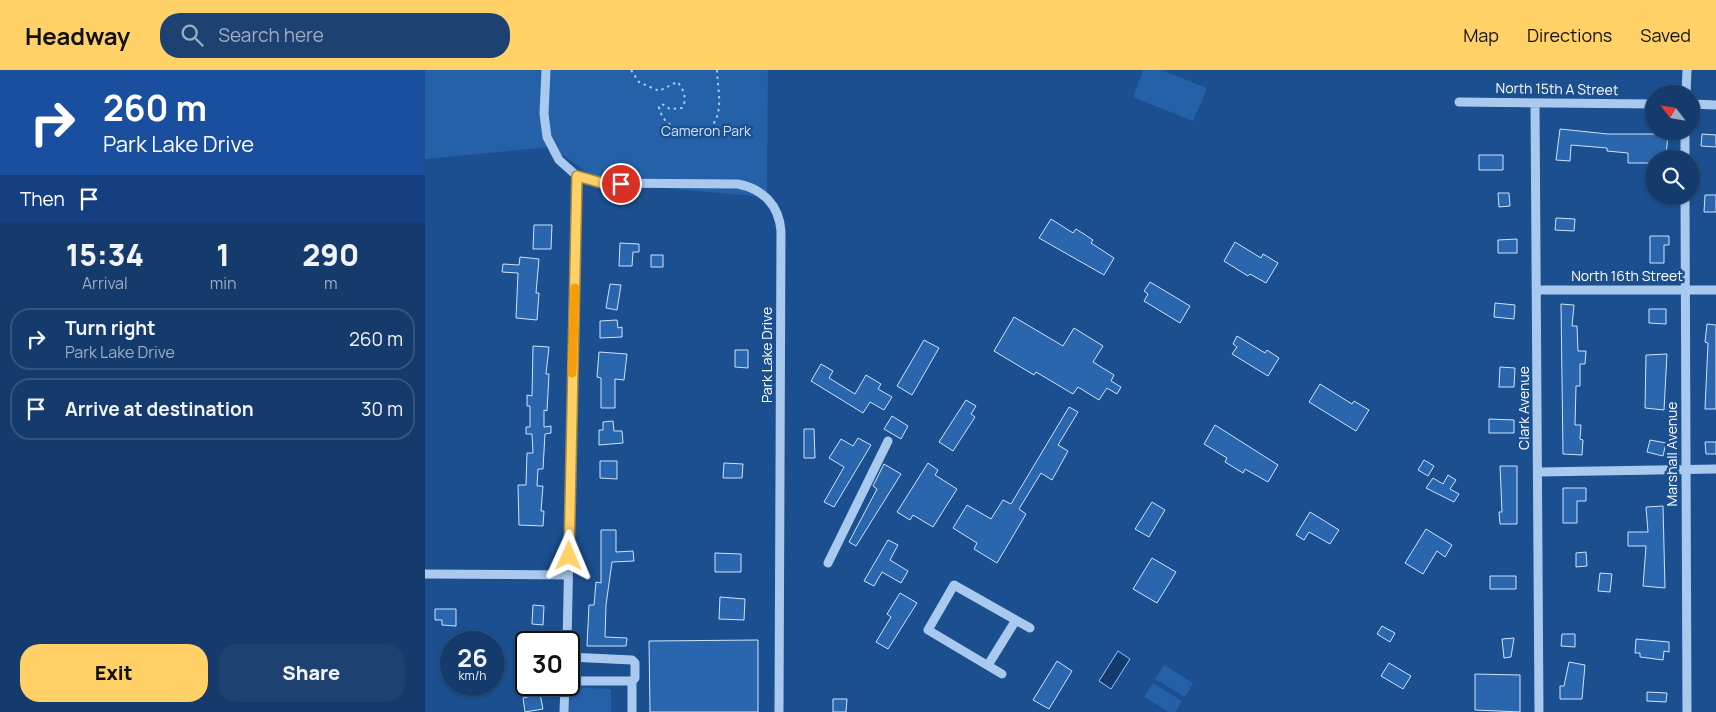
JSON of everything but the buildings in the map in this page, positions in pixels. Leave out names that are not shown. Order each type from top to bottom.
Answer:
[{"type":"street","points":[[545,70],[544,114],[547,137],[559,160],[577,176],[567,631]]},
{"type":"street","points":[[1686,85],[1687,70]]},
{"type":"street","name":"North 15th A Street","points":[[1459,102],[1645,104]]},
{"type":"street","name":"Clark Avenue","points":[[1535,103],[1539,472],[1539,712]]},
{"type":"street","points":[[1700,104],[1716,105]]},
{"type":"street","name":"Park Lake Drive","points":[[577,176],[602,183],[738,184],[759,191],[767,197],[777,212],[781,231],[779,712]]},
{"type":"street","name":"Marshall Avenue","points":[[1685,205],[1687,712]]},
{"type":"street","name":"North 16th Street","points":[[1537,290],[1716,290]]},
{"type":"street","points":[[828,563],[888,440]]},
{"type":"street","points":[[1539,472],[1716,469]]},
{"type":"street","points":[[425,574],[569,575]]},
{"type":"street","points":[[1002,674],[928,630],[954,584],[1030,628]]},
{"type":"street","points":[[988,665],[1016,620]]},
{"type":"street","points":[[580,658],[632,660],[635,663],[635,678],[632,680],[632,712]]},
{"type":"street","points":[[580,681],[632,680]]},
{"type":"street","points":[[564,712],[565,696]]},
{"type":"path","points":[[631,70],[639,82],[659,91],[677,82],[685,99],[682,108],[669,109],[662,104],[659,107],[659,111],[676,130],[699,135],[714,126],[718,118],[720,104],[717,70]]},
{"type":"green space","name":"Cameron Park","points":[[425,70],[768,70],[767,197],[602,183],[551,147],[425,159]]},
{"type":"green space","points":[[1143,70],[1161,70],[1207,88],[1193,121],[1133,97]]},
{"type":"green space","points":[[1164,665],[1193,683],[1185,697],[1155,679]]},
{"type":"green space","points":[[1153,683],[1182,701],[1175,712],[1169,712],[1144,697]]},
{"type":"green space","points":[[580,687],[611,689],[611,712],[569,712],[570,696],[580,696]]},
{"type":"shaded area","points":[[1118,651],[1130,659],[1111,689],[1099,681]]},
{"type":"slow traffic","points":[[572,373],[575,288]]},
{"type":"route","points":[[569,556],[577,176],[589,181],[621,184]]}]
